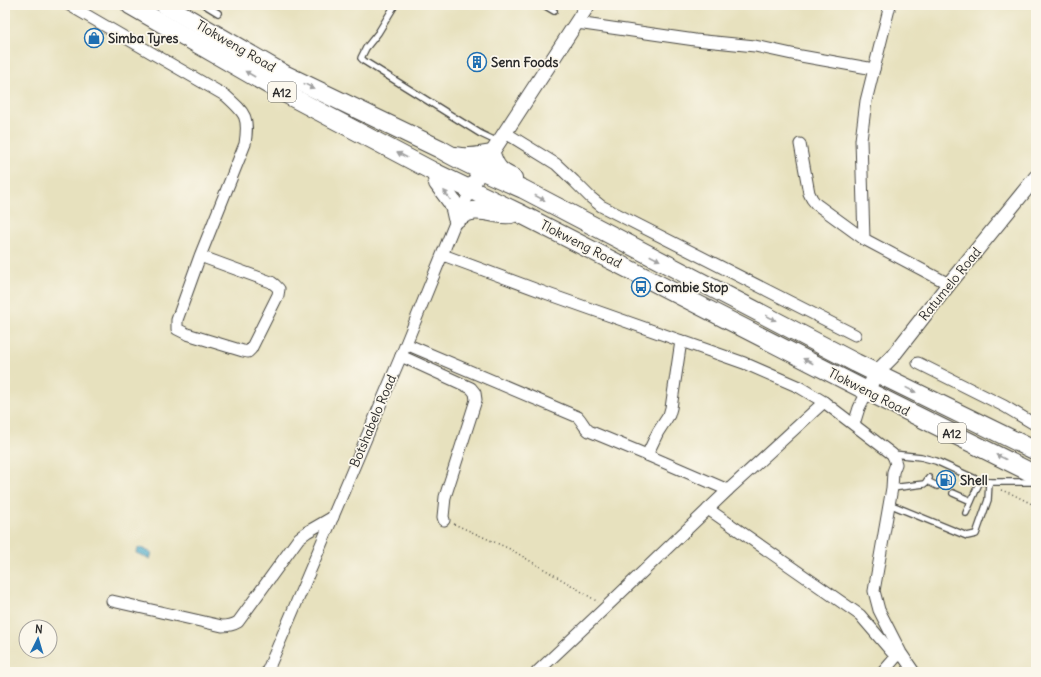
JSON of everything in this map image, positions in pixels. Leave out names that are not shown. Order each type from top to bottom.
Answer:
[{"type":"main road","name":"Tlokweng Road","points":[[130,5],[271,86],[436,173],[517,212],[868,392],[1036,475]]},
{"type":"main road","name":"Tlokweng Road","points":[[165,5],[284,74],[458,160],[523,189],[876,373],[1036,451]]},
{"type":"main road","points":[[440,150],[459,157],[480,156],[498,143]]},
{"type":"main road","points":[[498,143],[493,161],[502,174],[515,180],[523,189]]},
{"type":"main road","points":[[436,173],[438,182],[452,202],[457,218],[470,211],[505,215],[517,212]]},
{"type":"street","points":[[69,5],[226,96],[245,117],[247,130],[245,144],[200,256],[177,320],[177,329],[187,334],[248,352],[252,349],[279,289],[271,282],[200,256]]},
{"type":"street","name":"Botshabelo Road","points":[[267,672],[401,356],[457,218],[480,170],[588,5]]},
{"type":"street","points":[[864,239],[861,140],[866,101],[890,5]]},
{"type":"street","points":[[577,23],[695,40],[755,46],[874,69]]},
{"type":"street","points":[[498,143],[556,164],[601,206],[855,335]]},
{"type":"street","points":[[800,144],[809,193],[816,204],[864,239],[949,284]]},
{"type":"street","name":"Ratumelo Road","points":[[868,392],[876,373],[892,357],[1036,177]]},
{"type":"street","points":[[443,255],[744,363],[799,387],[824,402],[892,454],[896,464],[893,472],[892,488],[874,591],[879,610],[898,655]]},
{"type":"street","points":[[647,455],[658,432],[669,415],[680,341]]},
{"type":"street","points":[[406,344],[578,417],[589,431],[728,490]]},
{"type":"street","points":[[401,356],[471,388],[475,393],[476,400],[444,498],[444,520]]},
{"type":"street","points":[[918,363],[1004,406],[1036,425]]},
{"type":"street","points":[[854,424],[859,408],[868,392]]},
{"type":"street","points":[[537,672],[728,490],[824,402]]},
{"type":"street","points":[[708,509],[860,616],[914,672]]},
{"type":"street","points":[[112,601],[222,626],[233,625],[238,622],[298,538],[333,517]]},
{"type":"street","points":[[883,672],[898,655]]},
{"type":"lane","points":[[205,5],[218,13]]},
{"type":"lane","points":[[395,5],[361,58],[481,134],[498,143]]},
{"type":"lane","points":[[544,5],[554,12]]},
{"type":"lane","points":[[892,454],[921,458],[980,481],[1036,482]]},
{"type":"lane","points":[[892,488],[924,484],[928,480],[937,486]]},
{"type":"lane","points":[[966,513],[980,481]]},
{"type":"lane","points":[[889,504],[967,536],[976,534],[988,500],[989,482]]},
{"type":"lane","points":[[952,493],[971,501]]},
{"type":"path","points":[[989,482],[998,489],[1036,506]]},
{"type":"path","points":[[444,520],[510,549],[606,607]]},
{"type":"water","points":[[139,547],[152,553],[150,559],[136,553]]},
{"type":"place","name":"Simba Tyres","points":[[94,38]]},
{"type":"place","name":"Senn Foods","points":[[477,62]]},
{"type":"place","name":"Combie Stop","points":[[641,287]]},
{"type":"place","name":"Shell","points":[[946,480]]}]
